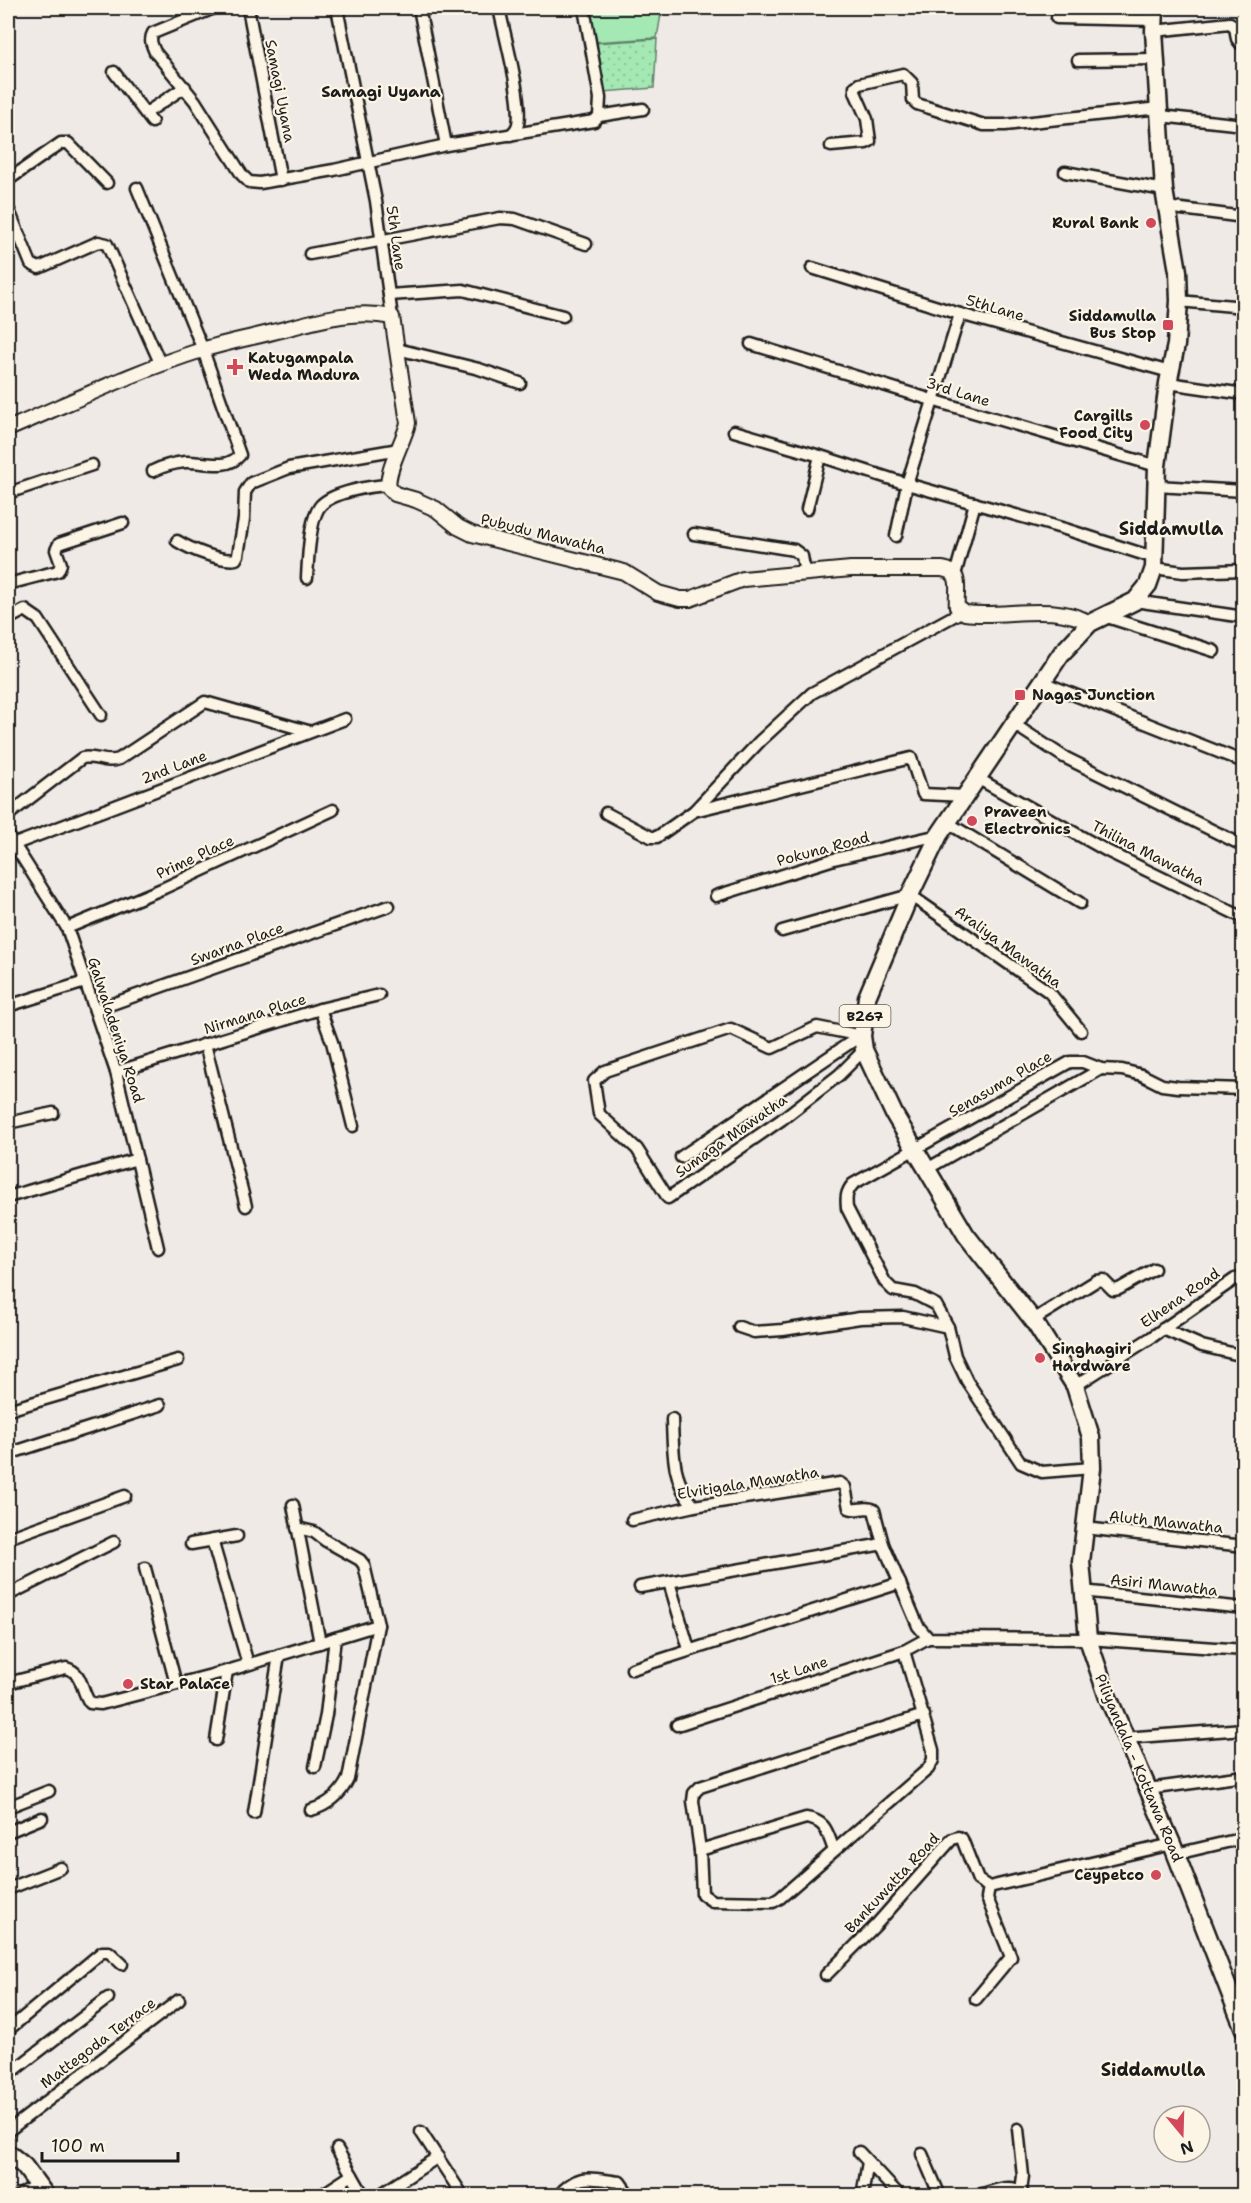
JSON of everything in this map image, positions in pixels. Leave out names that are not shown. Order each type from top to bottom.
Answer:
[{"type":"main road","points":[[1135,601],[1148,585],[1155,563],[1157,466],[1176,345],[1179,301],[1178,271],[1164,190],[1154,19]]},
{"type":"main road","name":"B267","points":[[862,1041],[867,997],[910,894],[944,829],[1061,654],[1097,620],[1135,601]]},
{"type":"main road","name":"Piliyandala - Kottawa Road","points":[[862,1041],[894,1114],[966,1235],[1033,1320],[1075,1386],[1090,1437],[1092,1468],[1081,1562],[1088,1639],[1124,1738],[1174,1849],[1244,2028]]},
{"type":"main road","points":[[8,2153],[24,2166],[42,2189]]},
{"type":"street","points":[[214,8],[153,33],[151,38],[155,52],[185,87],[247,180],[260,183],[282,180],[446,145],[594,121],[599,116],[643,109]]},
{"type":"street","name":"Samagi Uyana","points":[[248,8],[282,180]]},
{"type":"street","points":[[337,8],[368,163]]},
{"type":"street","points":[[419,8],[446,145]]},
{"type":"street","points":[[499,8],[519,114],[518,125],[510,135]]},
{"type":"street","points":[[584,8],[599,85],[601,103],[599,116]]},
{"type":"street","points":[[1057,18],[1154,19],[1230,23],[1235,27],[1237,39],[1244,44]]},
{"type":"street","points":[[1078,60],[1155,59]]},
{"type":"street","points":[[114,72],[149,117],[185,87]]},
{"type":"street","points":[[831,146],[870,141],[867,119],[855,87],[859,84],[903,74],[912,83],[914,100],[917,104],[984,125],[1160,112],[1244,125]]},
{"type":"street","points":[[8,180],[62,143],[68,142],[107,183]]},
{"type":"street","name":"5th Lane","points":[[368,163],[393,317]]},
{"type":"street","points":[[1065,172],[1164,190]]},
{"type":"street","points":[[137,188],[203,350],[240,455],[236,460],[223,464],[185,462],[153,471]]},
{"type":"street","points":[[1166,207],[1244,217]]},
{"type":"street","points":[[8,208],[31,264],[39,268],[98,242],[107,243],[161,365]]},
{"type":"street","points":[[310,254],[500,218],[515,219],[586,244]]},
{"type":"street","name":"5thLane","points":[[812,268],[1169,378],[1244,394]]},
{"type":"street","points":[[389,294],[463,290],[563,316]]},
{"type":"street","points":[[1179,301],[1244,307]]},
{"type":"street","points":[[8,429],[161,365],[203,350],[355,313],[375,313],[393,317],[408,423],[388,485],[339,495],[321,505],[313,522],[307,578]]},
{"type":"street","points":[[896,536],[907,484],[960,314]]},
{"type":"street","name":"3rd Lane","points":[[751,344],[1157,466]]},
{"type":"street","points":[[397,349],[479,369],[520,383]]},
{"type":"street","points":[[734,431],[975,503],[1183,572],[1244,570]]},
{"type":"street","points":[[177,541],[202,552],[231,560],[236,559],[240,549],[245,492],[251,483],[290,468],[399,449]]},
{"type":"street","points":[[807,509],[820,456]]},
{"type":"street","points":[[8,493],[92,465]]},
{"type":"street","name":"Pubudu Mawatha","points":[[388,485],[395,494],[436,508],[458,527],[472,534],[624,572],[658,593],[680,599],[690,599],[743,579],[805,573],[851,569],[935,569],[948,570],[955,575]]},
{"type":"street","points":[[1156,486],[1244,491]]},
{"type":"street","points":[[961,612],[956,603],[958,587],[955,575],[975,503]]},
{"type":"street","points":[[8,584],[58,571],[61,564],[56,550],[59,544],[123,523]]},
{"type":"street","points":[[694,534],[794,550],[801,556],[805,573]]},
{"type":"street","points":[[1135,601],[1244,617]]},
{"type":"street","points":[[8,619],[25,610],[38,619],[101,715]]},
{"type":"street","points":[[606,813],[651,837],[657,837],[694,811],[760,741],[812,693],[961,612],[970,614],[1056,612],[1097,620],[1214,651]]},
{"type":"street","points":[[1042,682],[1244,762]]},
{"type":"street","points":[[8,815],[82,758],[87,756],[108,761],[119,759],[205,702],[308,731]]},
{"type":"street","name":"2nd Lane","points":[[11,840],[345,719]]},
{"type":"street","points":[[1015,725],[1065,757],[1244,846]]},
{"type":"street","points":[[694,811],[911,758],[923,795],[966,796]]},
{"type":"street","name":"Thilina Mawatha","points":[[976,778],[1107,851],[1244,918]]},
{"type":"street","name":"Prime Place","points":[[67,928],[164,888],[333,810]]},
{"type":"street","points":[[944,829],[1080,903]]},
{"type":"street","name":"Pokuna Road","points":[[716,896],[944,829]]},
{"type":"street","name":"Galwaladeniya Road","points":[[11,840],[67,928],[116,1072],[158,1248]]},
{"type":"street","points":[[782,931],[910,894]]},
{"type":"street","name":"Araliya Mawatha","points":[[910,894],[1049,992],[1081,1030]]},
{"type":"street","name":"Swarna Place","points":[[95,1010],[389,906]]},
{"type":"street","points":[[8,1006],[86,982]]},
{"type":"street","points":[[320,1010],[379,995]]},
{"type":"street","name":"Nirmana Place","points":[[116,1072],[320,1010],[332,1042],[352,1126]]},
{"type":"street","name":"Sumaga Mawatha","points":[[817,1028],[862,1041],[839,1075],[781,1120],[668,1198],[637,1149],[599,1114],[594,1080],[605,1071],[731,1029],[771,1048],[817,1028]]},
{"type":"street","points":[[681,1157],[862,1041]]},
{"type":"street","points":[[205,1044],[246,1206]]},
{"type":"street","name":"Senasuma Place","points":[[948,1327],[936,1305],[915,1294],[893,1290],[889,1286],[848,1208],[846,1196],[853,1184],[1062,1065],[1077,1061],[1101,1069],[1122,1070],[1142,1075],[1162,1085],[1244,1089]]},
{"type":"street","points":[[927,1169],[1101,1069]]},
{"type":"street","points":[[8,1123],[52,1113]]},
{"type":"street","points":[[8,1197],[137,1159]]},
{"type":"street","points":[[1033,1320],[1096,1281],[1103,1280],[1113,1290],[1119,1289],[1154,1269]]},
{"type":"street","name":"Elhena Road","points":[[1075,1386],[1235,1279],[1244,1277]]},
{"type":"street","points":[[739,1327],[753,1332],[860,1318],[903,1317],[948,1327],[955,1356],[967,1381],[1021,1463],[1030,1469],[1042,1472],[1092,1468]]},
{"type":"street","points":[[1163,1329],[1202,1346],[1244,1356]]},
{"type":"street","points":[[8,1410],[178,1360]]},
{"type":"street","points":[[8,1454],[160,1405]]},
{"type":"street","points":[[672,1419],[676,1473],[688,1500],[694,1506]]},
{"type":"street","name":"Elvitigala Mawatha","points":[[632,1520],[694,1506],[840,1483],[845,1487],[849,1508],[874,1510],[883,1544],[918,1626],[928,1638]]},
{"type":"street","points":[[8,1538],[125,1496]]},
{"type":"street","points":[[293,1505],[320,1643]]},
{"type":"street","points":[[297,1528],[314,1532],[360,1560],[364,1565],[378,1625],[348,1779],[334,1799],[325,1806],[311,1810]]},
{"type":"street","name":"Aluth Mawatha","points":[[1085,1528],[1244,1546]]},
{"type":"street","points":[[191,1544],[237,1536]]},
{"type":"street","points":[[212,1540],[248,1665]]},
{"type":"street","points":[[8,1594],[114,1542]]},
{"type":"street","points":[[640,1587],[883,1544]]},
{"type":"street","points":[[145,1568],[176,1684]]},
{"type":"street","points":[[669,1582],[689,1649]]},
{"type":"street","points":[[632,1669],[900,1583]]},
{"type":"street","name":"Asiri Mawatha","points":[[1082,1591],[1244,1608]]},
{"type":"street","points":[[8,1683],[66,1668],[78,1674],[90,1703],[101,1704],[227,1671],[378,1625]]},
{"type":"street","points":[[315,1767],[326,1715],[334,1638]]},
{"type":"street","points":[[928,1638],[1088,1639],[1244,1650]]},
{"type":"street","name":"1st Lane","points":[[677,1725],[904,1652],[928,1638]]},
{"type":"street","points":[[904,1652],[924,1715],[933,1750],[933,1760],[928,1769],[780,1898],[764,1903],[706,1899],[702,1894],[700,1851],[693,1801],[694,1793],[700,1787],[924,1715]]},
{"type":"street","points":[[254,1813],[279,1655]]},
{"type":"street","points":[[216,1740],[227,1671]]},
{"type":"street","points":[[1124,1738],[1244,1729]]},
{"type":"street","points":[[1148,1788],[1244,1776]]},
{"type":"street","points":[[8,1807],[49,1791]]},
{"type":"street","points":[[8,1832],[42,1818]]},
{"type":"street","points":[[700,1851],[806,1818],[817,1819],[823,1824],[834,1850]]},
{"type":"street","name":"Bankuwatta Road","points":[[826,1975],[875,1926],[952,1839],[958,1837],[962,1839],[978,1880],[989,1887]]},
{"type":"street","points":[[976,1999],[1011,1957],[987,1898],[989,1887],[1174,1849],[1242,1840]]},
{"type":"street","points":[[8,1889],[61,1868]]},
{"type":"street","points":[[8,2030],[102,1952],[109,1952],[122,1964]]},
{"type":"street","points":[[8,2075],[108,1998]]},
{"type":"street","name":"Mattegoda Terrace","points":[[8,2131],[179,2000]]},
{"type":"street","points":[[976,2196],[1006,2187],[1023,2193],[1018,2129]]},
{"type":"street","points":[[422,2132],[463,2196]]},
{"type":"street","points":[[337,2149],[364,2196]]},
{"type":"street","points":[[858,2152],[900,2196]]},
{"type":"street","points":[[922,2154],[940,2196]]},
{"type":"street","points":[[378,2196],[438,2157]]},
{"type":"street","points":[[862,2196],[868,2162]]},
{"type":"street","points":[[320,2196],[352,2175]]},
{"type":"street","points":[[558,2196],[569,2183],[580,2178],[620,2182],[627,2196]]},
{"type":"street","points":[[19,2196],[42,2189]]},
{"type":"green space","points":[[588,8],[662,8],[657,38],[593,42]]},
{"type":"green space","points":[[657,39],[654,88],[603,92],[593,43]]},
{"type":"place","name":"Rural Bank","points":[[1151,223]]},
{"type":"place","name":"Siddamulla Bus Stop","points":[[1168,325]]},
{"type":"place","name":"Katugampala Weda Madura","points":[[235,367]]},
{"type":"place","name":"Cargills Food City","points":[[1145,425]]},
{"type":"place","name":"Nagas Junction","points":[[1020,695]]},
{"type":"place","name":"Praveen Electronics","points":[[972,821]]},
{"type":"place","name":"Singhagiri Hardware","points":[[1040,1358]]},
{"type":"place","name":"Star Palace","points":[[128,1684]]},
{"type":"place","name":"Ceypetco","points":[[1156,1875]]},
{"type":"district","name":"Samagi Uyana","points":[[381,91]]},
{"type":"district","name":"Siddamulla","points":[[1171,529]]},
{"type":"district","name":"Siddamulla","points":[[1153,2070]]}]
